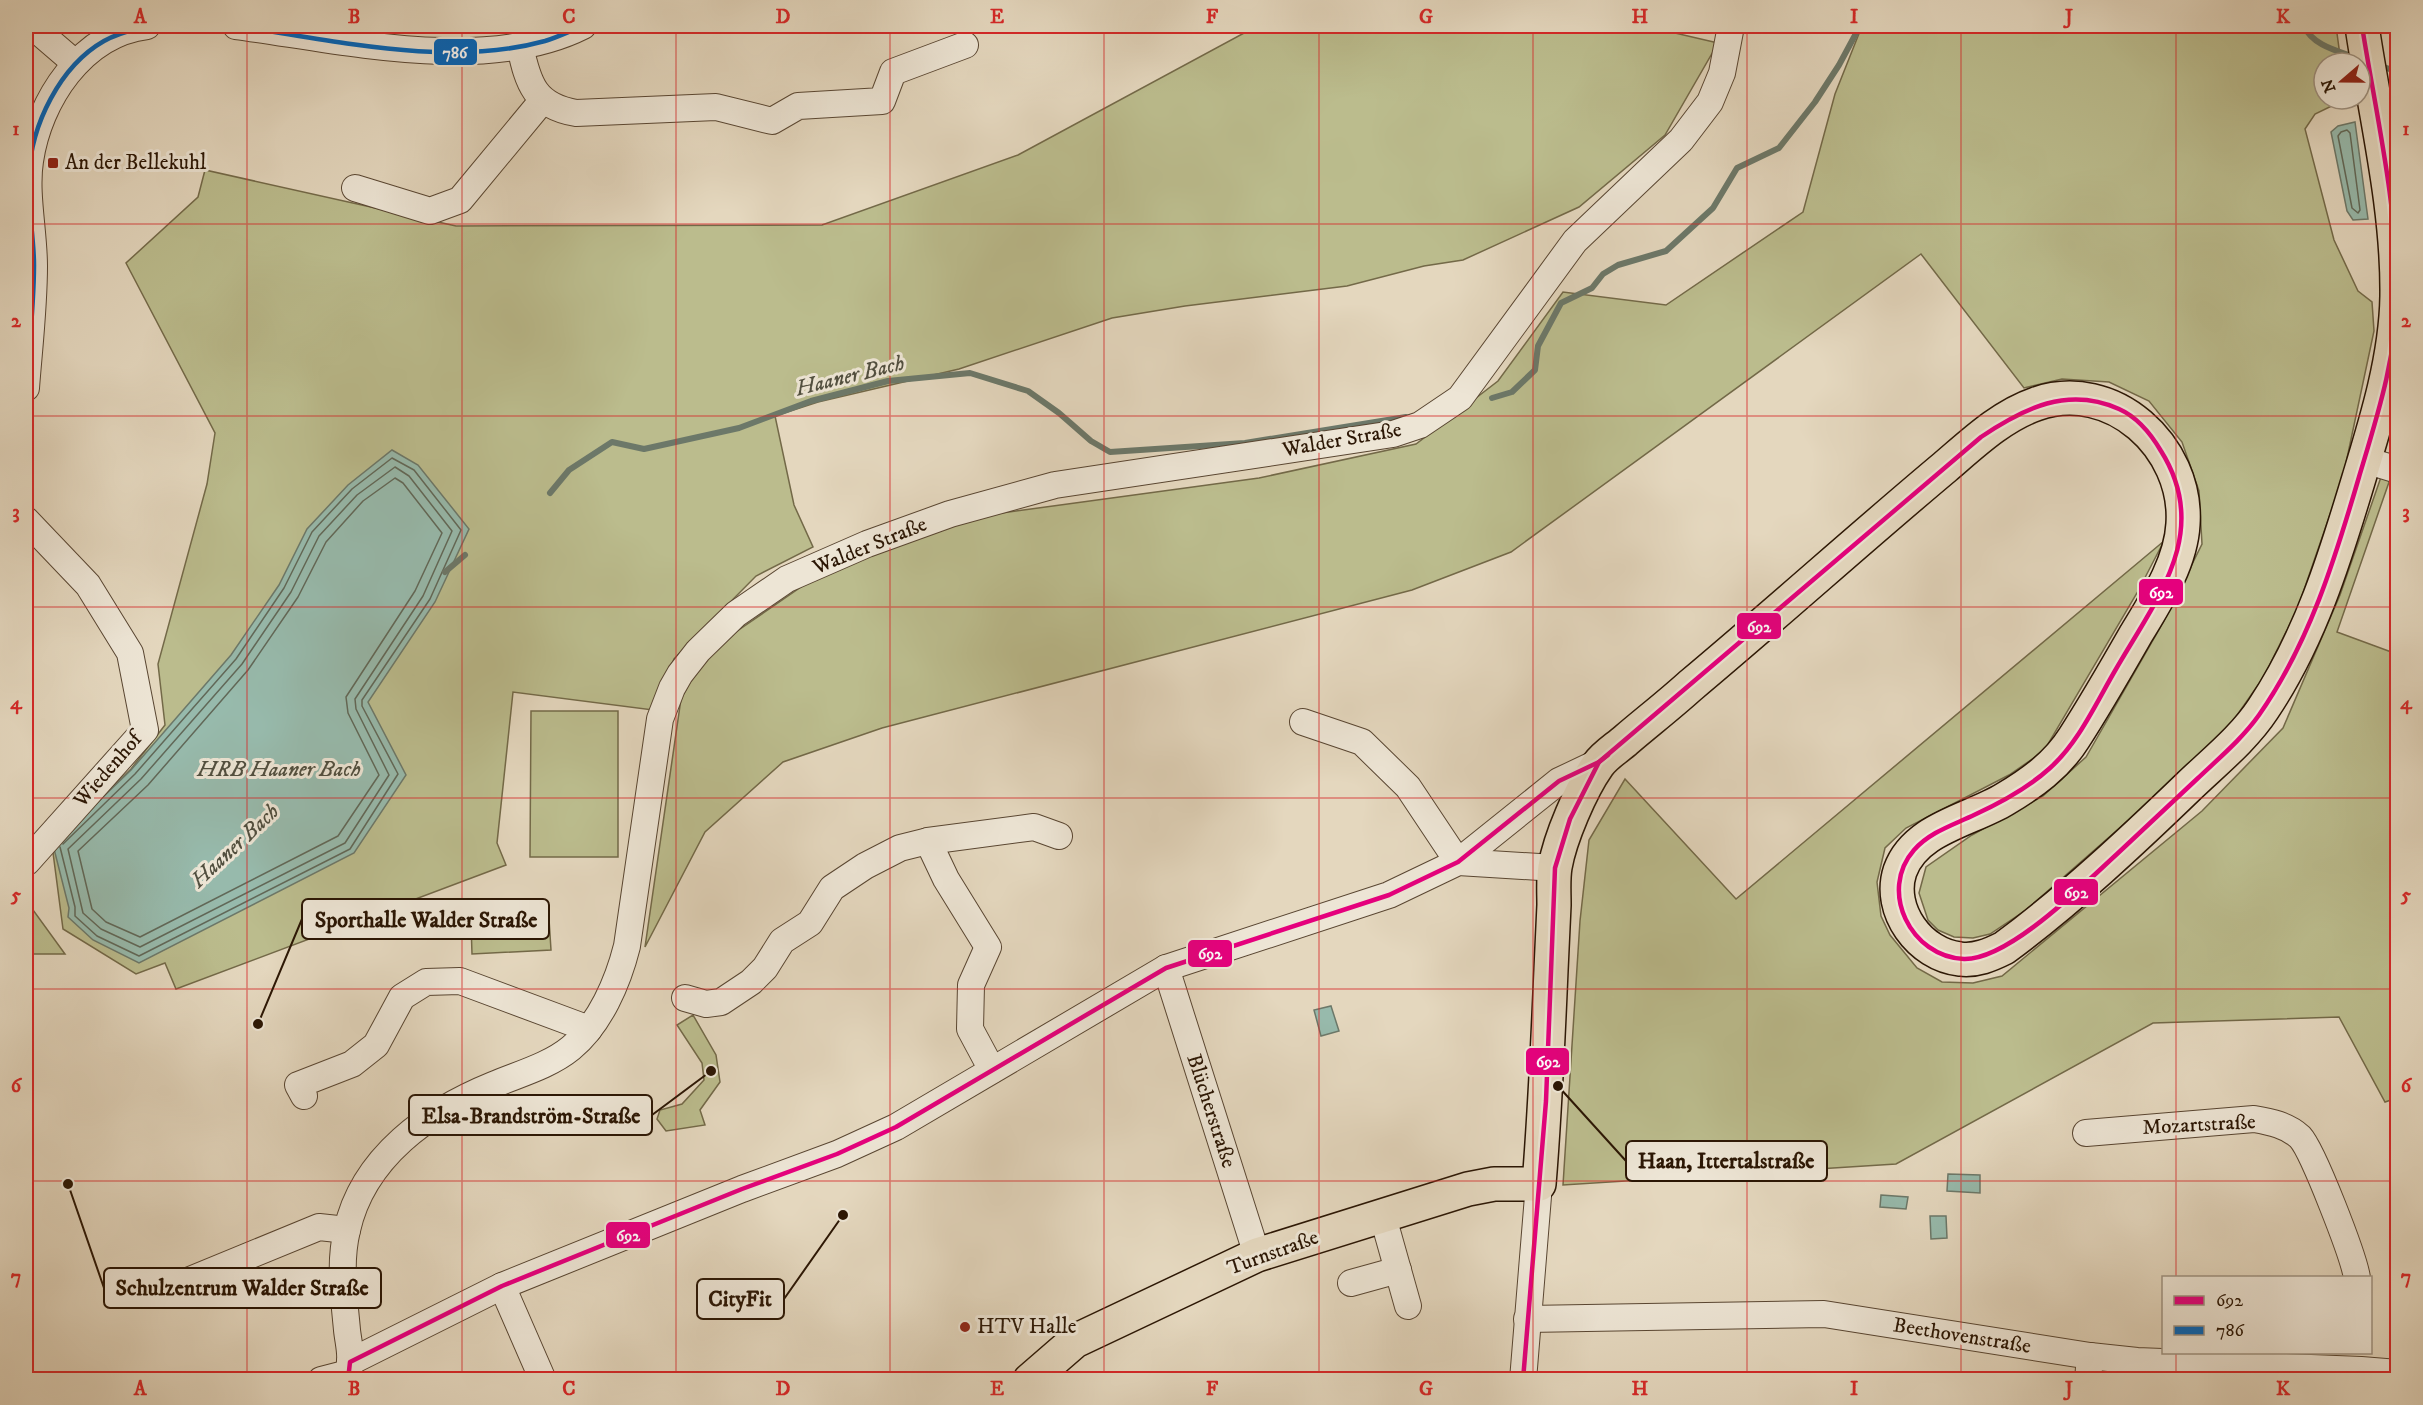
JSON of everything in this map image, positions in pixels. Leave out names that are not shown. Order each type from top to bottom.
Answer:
[{"type":"main road","points":[[1539,1184],[1546,1101],[1555,868],[1570,819],[1599,762],[1691,686],[1901,504],[1981,437],[2011,416],[2032,405],[2052,399],[2094,401],[2121,409],[2144,427],[2175,472],[2182,500],[2183,525],[2179,547],[2163,588],[2103,693],[2069,746],[2050,768],[2004,799],[1938,830],[1922,841],[1910,854],[1900,870],[1897,898],[1903,917],[1911,931],[1927,946],[1946,956],[1958,959],[1990,955],[2019,937],[2125,846],[2225,752],[2262,711],[2304,637],[2330,570],[2365,460],[2394,343],[2397,296],[2392,211],[2362,26]]},
{"type":"main road","name":"Turnstraße","points":[[1030,1380],[1075,1341],[1257,1255],[1468,1190],[1494,1184],[1539,1184]]},
{"type":"street","points":[[32,26],[75,63]]},
{"type":"street","points":[[26,388],[34,264],[30,160],[40,122],[60,84],[75,63],[102,42],[147,26]]},
{"type":"street","points":[[236,26],[408,49],[455,51],[520,46],[562,36],[583,26]]},
{"type":"street","name":"Walder Straße","points":[[349,1371],[343,1256],[347,1230],[355,1204],[375,1170],[396,1144],[420,1124],[465,1097],[556,1060],[589,1029],[624,958],[660,719],[680,674],[698,651],[736,614],[788,579],[867,544],[950,514],[1054,485],[1393,434],[1420,425],[1460,398],[1575,241],[1681,140],[1710,102],[1722,73],[1731,26]]},
{"type":"street","points":[[520,46],[527,73],[542,101],[559,110],[576,113],[716,107],[772,121],[798,106],[882,101],[892,72],[965,45]]},
{"type":"street","points":[[355,189],[430,211],[460,200],[542,101]]},
{"type":"street","points":[[2365,460],[2397,470]]},
{"type":"street","name":"Wiedenhof","points":[[26,520],[88,585],[130,653],[145,730],[27,862]]},
{"type":"street","points":[[1303,722],[1362,742],[1408,787],[1458,862]]},
{"type":"street","points":[[321,1380],[349,1371],[502,1286],[847,1149],[896,1127],[1166,968],[1389,896],[1458,862],[1559,781],[1599,762]]},
{"type":"street","points":[[685,998],[706,1004],[721,1002],[751,982],[765,968],[782,940],[810,923],[832,888],[865,866],[900,848],[928,841],[1034,827],[1059,836]]},
{"type":"street","points":[[928,841],[946,879],[987,947],[971,985],[970,1029],[992,1070]]},
{"type":"street","points":[[1458,862],[1555,868]]},
{"type":"street","name":"Blücherstraße","points":[[1166,968],[1257,1255]]},
{"type":"street","points":[[304,1096],[298,1085],[352,1064],[376,1045],[402,997],[426,982],[460,981],[589,1029]]},
{"type":"street","name":"Mozartstraße","points":[[2086,1133],[2254,1119],[2280,1124],[2300,1138],[2314,1159],[2356,1276]]},
{"type":"street","points":[[1523,1380],[1539,1184]]},
{"type":"street","points":[[1383,1217],[1408,1306]]},
{"type":"street","points":[[156,1294],[319,1227],[347,1230]]},
{"type":"street","points":[[1351,1283],[1398,1270]]},
{"type":"street","points":[[502,1286],[543,1380]]},
{"type":"street","name":"Beethovenstraße","points":[[1527,1319],[1824,1314],[2089,1368],[2137,1361],[2360,1367],[2397,1373]]},
{"type":"green space","points":[[1257,26],[1645,26],[1718,43],[1665,135],[1579,207],[1463,260],[1424,266],[1347,286],[1185,306],[1112,318],[959,369],[818,402],[775,416],[794,505],[813,547],[756,576],[674,659],[653,710],[513,692],[497,843],[506,865],[176,989],[165,963],[136,974],[63,929],[52,845],[131,769],[165,725],[158,664],[207,484],[215,433],[126,263],[198,197],[205,170],[456,226],[822,225],[1018,155]]},
{"type":"green space","points":[[1862,26],[2336,26],[2339,51],[2312,51],[2312,111],[2321,111],[2315,114],[2305,129],[2334,240],[2358,291],[2372,302],[2374,331],[2343,477],[2297,610],[2263,678],[2219,741],[2026,910],[1990,934],[1973,938],[1954,937],[1938,930],[1928,920],[1919,893],[1926,867],[1972,835],[2043,796],[2086,757],[2164,621],[2202,544],[2199,491],[2182,442],[2149,401],[2109,382],[2062,379],[2024,388],[1921,254],[1511,552],[1412,590],[882,728],[783,762],[705,832],[645,947],[681,699],[693,677],[724,640],[817,576],[972,517],[1259,478],[1416,444],[1498,381],[1563,292],[1666,305],[1803,212],[1835,94]]},
{"type":"green space","points":[[2397,431],[2397,459],[2337,632],[2394,653],[2397,645],[2397,1098],[2385,1102],[2339,1017],[2153,1023],[1896,1164],[1563,1185],[1580,921],[1589,840],[1625,779],[1736,899],[2164,541],[2137,593],[2044,751],[2009,775],[1906,828],[1885,848],[1877,882],[1881,916],[1890,935],[1917,968],[1942,982],[1973,983],[2002,976],[2202,811],[2283,728],[2340,595]]},
{"type":"green space","points":[[531,711],[618,711],[618,857],[530,857]]},
{"type":"green space","points":[[26,887],[33,910],[65,954],[26,954]]},
{"type":"green space","points":[[549,919],[551,950],[472,954],[471,923]]},
{"type":"green space","points":[[693,1015],[716,1055],[720,1082],[700,1110],[705,1125],[666,1131],[657,1119],[660,1110],[682,1104],[704,1080],[702,1063],[677,1025]]},
{"type":"water","points":[[2355,122],[2368,219],[2353,220],[2347,211],[2331,132],[2338,126]]},
{"type":"water","name":"HRB Haaner Bach","points":[[392,450],[418,465],[469,529],[435,602],[368,702],[406,775],[354,853],[139,963],[93,940],[68,917],[69,908],[53,845],[131,770],[231,655],[279,585],[307,529],[348,485]]},
{"type":"water","points":[[1331,1006],[1339,1031],[1321,1036],[1314,1010]]},
{"type":"water","points":[[1948,1174],[1980,1175],[1980,1193],[1947,1191]]},
{"type":"water","points":[[1881,1195],[1908,1197],[1906,1209],[1880,1207]]},
{"type":"water","points":[[1930,1216],[1946,1216],[1947,1238],[1931,1239]]},
{"type":"waterway","name":"Haaner Bach","points":[[1492,398],[1512,392],[1535,370],[1538,346],[1561,303],[1592,288],[1603,274],[1618,265],[1666,251],[1713,208],[1737,168],[1779,148],[1815,102],[1839,65],[1860,26]]},
{"type":"waterway","points":[[2304,26],[2313,38],[2337,51]]},
{"type":"waterway","points":[[2378,65],[2398,72]]},
{"type":"waterway","name":"Haaner Bach","points":[[550,493],[569,470],[612,442],[644,449],[739,428],[811,401],[888,381],[970,373],[1028,391],[1059,413],[1091,441],[1110,452],[1245,443],[1406,417]]},
{"type":"waterway","name":"Haaner Bach","points":[[445,572],[465,555]]},
{"type":"transit line","name":"786","points":[[26,388],[34,265],[29,175],[35,136],[51,99],[61,81],[74,65],[104,41],[147,26]]},
{"type":"transit line","name":"786","points":[[236,26],[351,44],[430,52],[508,49],[545,41],[583,26]]},
{"type":"transit line","name":"692","points":[[348,1380],[350,1362],[502,1286],[742,1189],[837,1154],[896,1127],[1166,968],[1389,895],[1458,862],[1559,781],[1599,762],[1981,437],[2030,409],[2064,400],[2100,402],[2126,412],[2143,427],[2161,451],[2175,481],[2181,509],[2180,537],[2173,564],[2148,616],[2086,722],[2060,758],[2014,794],[1927,838],[1914,850],[1904,866],[1899,884],[1900,902],[1915,934],[1929,947],[1945,955],[1964,959],[1982,956],[2023,934],[2086,883],[2245,732],[2277,688],[2319,600],[2379,409],[2390,363],[2396,316],[2394,225],[2362,26]]},
{"type":"transit line","name":"692","points":[[1523,1380],[1546,1101],[1555,868],[1570,819],[1599,762],[1608,755]]},
{"type":"place","name":"An der Bellekuhl","points":[[53,163]]},
{"type":"place","name":"Sporthalle Walder Straße","points":[[258,1024]]},
{"type":"place","name":"Elsa-Brandström-Straße","points":[[711,1071]]},
{"type":"place","name":"Haan, Ittertalstraße","points":[[1558,1086]]},
{"type":"place","name":"Schulzentrum Walder Straße","points":[[68,1184]]},
{"type":"place","name":"CityFit","points":[[843,1215]]},
{"type":"place","name":"HTV Halle","points":[[965,1327]]}]
